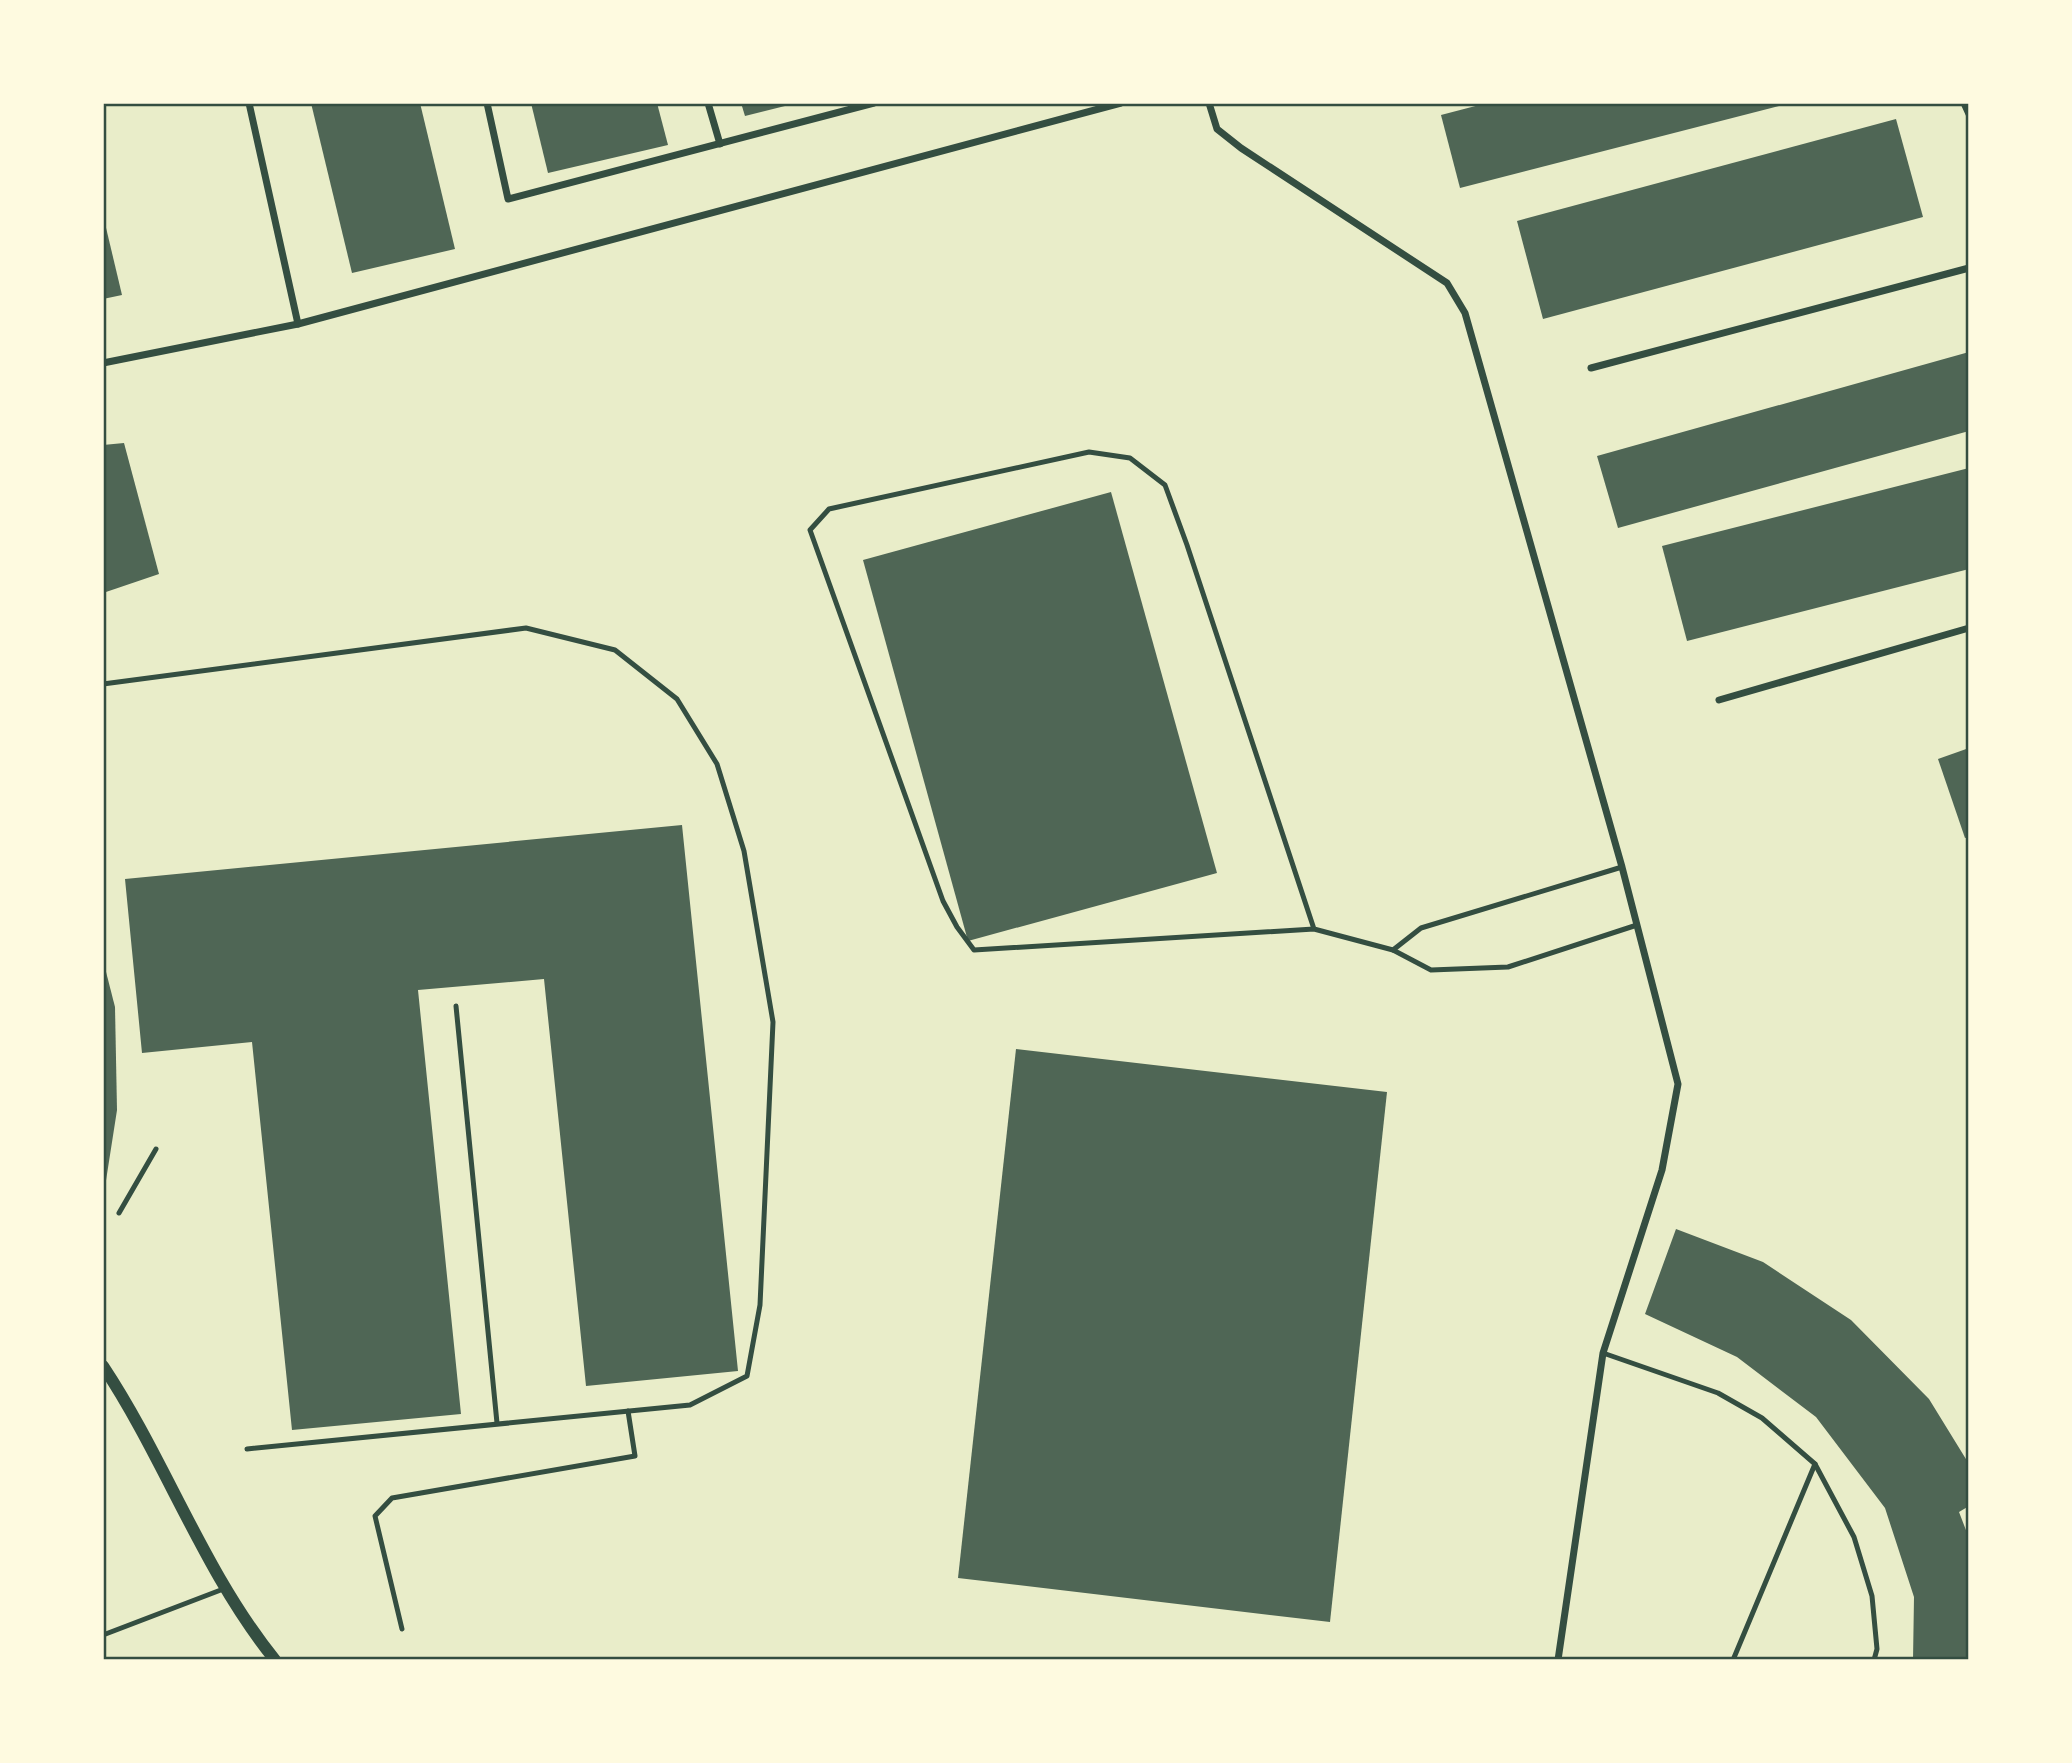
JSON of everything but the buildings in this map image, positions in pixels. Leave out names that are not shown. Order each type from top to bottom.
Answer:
[{"type":"street","points":[[249,103],[298,324]]},
{"type":"street","points":[[486,103],[508,200],[874,103]]},
{"type":"street","points":[[708,103],[720,144]]},
{"type":"street","points":[[103,363],[298,324],[1121,103]]},
{"type":"street","points":[[1209,103],[1217,129],[1241,148],[1447,283],[1465,313],[1622,867],[1678,1084],[1662,1170],[1603,1353],[1558,1660]]},
{"type":"street","points":[[1964,103],[1969,114]]},
{"type":"street","points":[[1591,368],[1969,268]]},
{"type":"street","points":[[1718,700],[1969,628]]},
{"type":"street","points":[[103,1366],[176,1493],[226,1588],[275,1660]]},
{"type":"lane","points":[[1314,929],[1188,545],[1165,485],[1130,458],[1089,452],[829,509],[810,530],[943,901],[974,950],[1314,929],[1393,950],[1431,970],[1508,967],[1637,925]]},
{"type":"lane","points":[[103,684],[526,628],[615,650],[677,699],[718,764],[744,851],[773,1022],[760,1305],[747,1376],[690,1405],[247,1449]]},
{"type":"lane","points":[[1393,950],[1422,928],[1622,867]]},
{"type":"lane","points":[[456,1006],[497,1423]]},
{"type":"lane","points":[[118,1213],[156,1149]]},
{"type":"lane","points":[[1603,1353],[1718,1393],[1762,1418],[1815,1464],[1854,1537],[1872,1596],[1877,1649],[1874,1660]]},
{"type":"lane","points":[[402,1629],[374,1516],[392,1498],[635,1455],[628,1411]]},
{"type":"lane","points":[[1734,1660],[1815,1464]]},
{"type":"lane","points":[[103,1635],[226,1588]]}]
